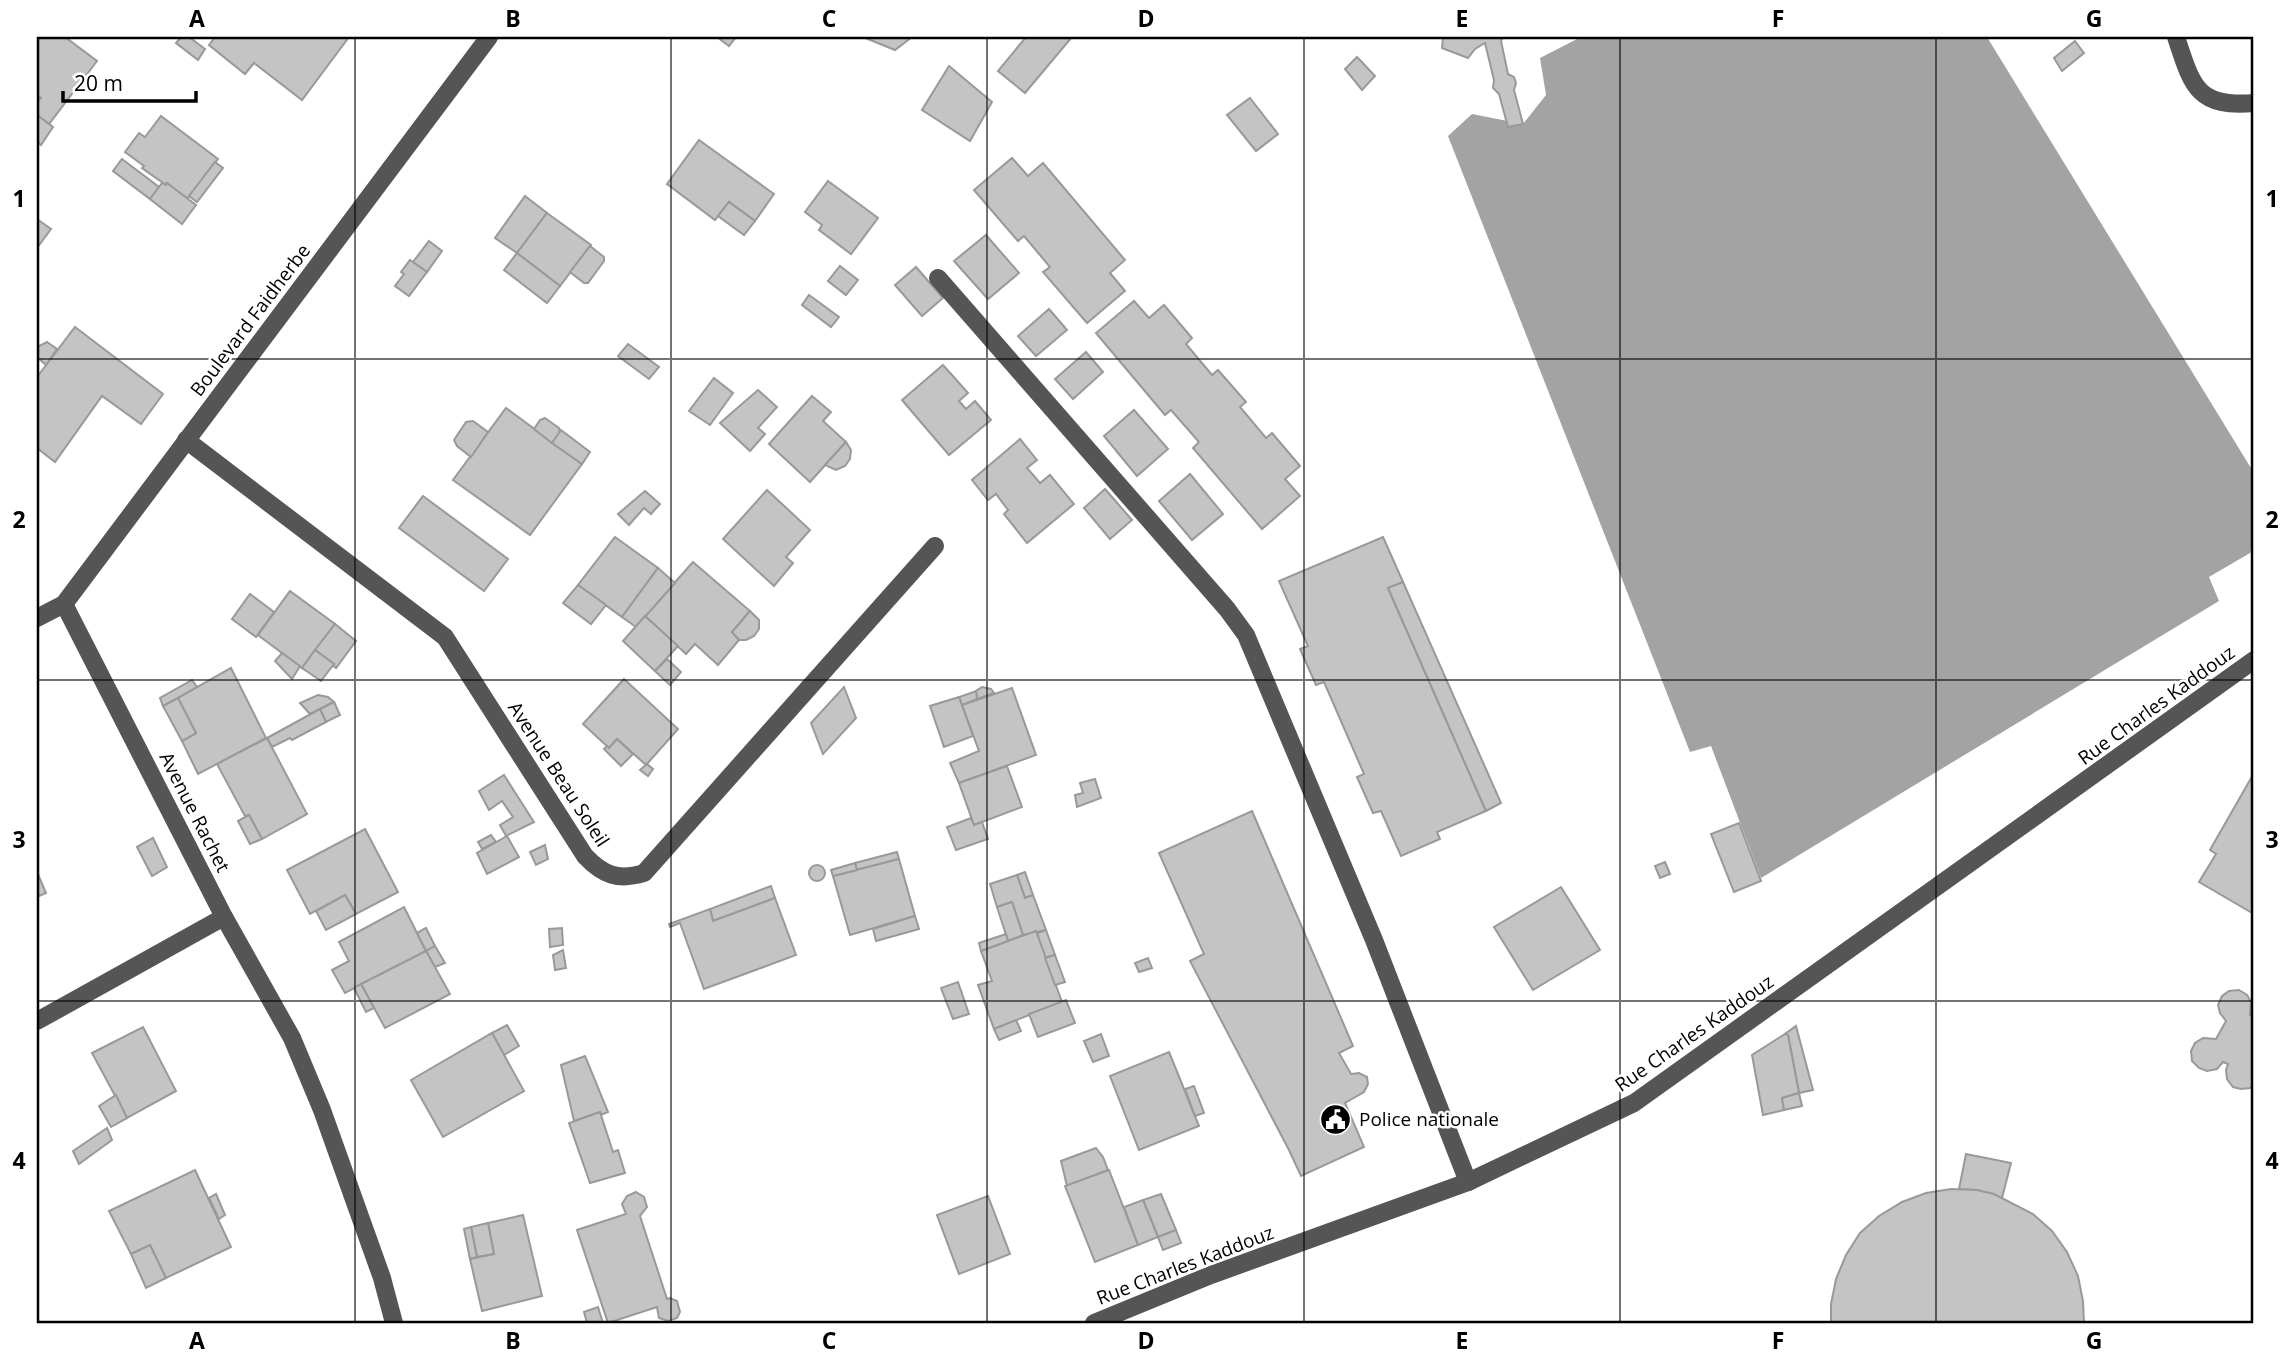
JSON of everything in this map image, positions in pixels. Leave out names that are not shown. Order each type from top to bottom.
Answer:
[{"type":"street","name":"Boulevard Faidherbe","points":[[37,618],[64,604],[489,37]]},
{"type":"street","points":[[2176,37],[2190,79],[2202,93],[2224,104],[2254,103]]},
{"type":"street","points":[[938,278],[1227,609],[1246,635],[1374,940],[1468,1182]]},
{"type":"street","name":"Avenue Beau Soleil","points":[[186,440],[445,637],[585,856],[598,870],[614,875],[631,877],[644,873],[935,546]]},
{"type":"street","name":"Avenue Rachet","points":[[64,604],[224,917],[292,1038],[322,1111],[382,1278],[394,1323]]},
{"type":"street","name":"Rue Charles Kaddouz","points":[[1094,1323],[1211,1275],[1468,1182],[1634,1103],[2254,660]]},
{"type":"street","points":[[37,1021],[224,917]]},
{"type":"shaded area","points":[[1581,37],[1987,37],[2254,473],[2254,542],[2250,553],[2209,577],[2219,601],[1761,878],[1711,746],[1690,752],[1448,136],[1472,114],[1523,124],[1546,95],[1540,58]]},
{"type":"building","points":[[37,37],[65,37],[97,61],[49,124],[37,115],[37,103],[41,98],[37,95]]},
{"type":"building","points":[[181,37],[189,37],[205,49],[198,60],[176,43]]},
{"type":"building","points":[[215,37],[349,37],[302,100],[254,63],[245,74],[209,45]]},
{"type":"building","points":[[717,37],[736,37],[729,46]]},
{"type":"building","points":[[863,37],[912,37],[895,50]]},
{"type":"building","points":[[1026,37],[1072,37],[1025,93],[998,71]]},
{"type":"building","points":[[1443,37],[1503,37],[1501,41],[1508,74],[1514,77],[1516,83],[1514,90],[1523,124],[1508,127],[1499,94],[1493,88],[1494,80],[1485,43],[1475,49],[1468,58],[1442,48]]},
{"type":"building","points":[[2075,41],[2084,53],[2062,71],[2054,58]]},
{"type":"building","points":[[1357,57],[1375,76],[1362,90],[1345,69]]},
{"type":"building","points":[[949,66],[992,102],[970,141],[922,110]]},
{"type":"building","points":[[1250,98],[1278,134],[1256,151],[1227,115]]},
{"type":"building","points":[[37,115],[53,127],[41,145],[37,142]]},
{"type":"building","points":[[161,116],[218,159],[187,199],[142,168],[144,166],[125,152],[139,133],[145,137]]},
{"type":"building","points":[[699,140],[774,194],[755,221],[729,202],[715,220],[667,184]]},
{"type":"building","points":[[1012,158],[1028,176],[1043,163],[1125,260],[1110,273],[1125,291],[1087,323],[1043,272],[1050,267],[1024,236],[1018,241],[974,190]]},
{"type":"building","points":[[122,159],[159,187],[150,199],[113,171]]},
{"type":"building","points":[[215,162],[223,168],[197,202],[189,196]]},
{"type":"building","points":[[828,181],[878,218],[851,254],[819,230],[822,225],[805,212]]},
{"type":"building","points":[[162,183],[167,183],[196,205],[182,224],[150,199]]},
{"type":"building","points":[[525,196],[547,213],[517,253],[495,238]]},
{"type":"building","points":[[729,202],[755,221],[744,235],[718,216]]},
{"type":"building","points":[[547,213],[591,245],[560,286],[517,253]]},
{"type":"building","points":[[37,219],[51,229],[37,248]]},
{"type":"building","points":[[986,235],[1019,273],[988,299],[954,261]]},
{"type":"building","points":[[429,241],[442,251],[427,272],[413,262]]},
{"type":"building","points":[[590,246],[604,257],[604,261],[588,283],[584,283],[570,272]]},
{"type":"building","points":[[517,253],[560,286],[547,303],[504,270]]},
{"type":"building","points":[[410,260],[427,272],[409,296],[395,286]]},
{"type":"building","points":[[840,266],[858,280],[846,295],[828,281]]},
{"type":"building","points":[[916,267],[943,298],[922,316],[895,285]]},
{"type":"building","points":[[809,295],[839,317],[831,327],[802,305]]},
{"type":"building","points":[[1134,301],[1149,318],[1164,305],[1192,338],[1186,344],[1212,375],[1218,370],[1246,402],[1240,407],[1266,438],[1272,433],[1300,466],[1285,479],[1300,496],[1262,529],[1193,448],[1199,442],[1171,410],[1165,415],[1096,333]]},
{"type":"building","points":[[1049,309],[1067,330],[1036,356],[1018,336]]},
{"type":"building","points":[[75,327],[163,394],[141,424],[102,396],[55,462],[37,448],[37,377]]},
{"type":"building","points":[[47,342],[57,349],[46,365],[37,357],[37,347]]},
{"type":"building","points":[[628,344],[659,367],[649,379],[618,356]]},
{"type":"building","points":[[1086,352],[1103,372],[1073,399],[1055,379]]},
{"type":"building","points":[[943,365],[968,393],[959,401],[966,409],[975,401],[991,420],[949,455],[902,400]]},
{"type":"building","points":[[714,378],[733,393],[710,425],[689,411]]},
{"type":"building","points":[[758,390],[777,407],[758,428],[765,434],[750,451],[720,423]]},
{"type":"building","points":[[812,396],[831,412],[823,421],[846,442],[810,482],[769,444]]},
{"type":"building","points":[[506,408],[582,464],[530,535],[453,480]]},
{"type":"building","points":[[1134,410],[1168,449],[1137,476],[1104,436]]},
{"type":"building","points":[[545,418],[559,428],[560,433],[552,443],[534,429],[540,420]]},
{"type":"building","points":[[473,421],[488,432],[471,457],[457,446],[454,440],[466,422]]},
{"type":"building","points":[[561,430],[590,452],[582,464],[552,443]]},
{"type":"building","points":[[1020,439],[1037,460],[1027,468],[1040,483],[1050,475],[1074,504],[1027,543],[1004,514],[1008,510],[996,494],[988,500],[972,480]]},
{"type":"building","points":[[846,442],[851,450],[850,459],[845,466],[836,470],[825,465]]},
{"type":"building","points":[[1190,474],[1223,514],[1192,540],[1159,501]]},
{"type":"building","points":[[1105,489],[1132,520],[1110,539],[1084,508]]},
{"type":"building","points":[[767,490],[810,530],[786,557],[793,563],[774,586],[723,539]]},
{"type":"building","points":[[645,491],[660,504],[651,514],[644,508],[629,525],[618,514]]},
{"type":"building","points":[[423,496],[508,559],[484,591],[399,528]]},
{"type":"building","points":[[615,537],[658,568],[622,617],[578,585]]},
{"type":"building","points":[[1383,537],[1403,582],[1388,588],[1486,811],[1437,832],[1440,839],[1401,856],[1381,811],[1373,813],[1357,777],[1364,774],[1324,682],[1316,685],[1300,649],[1308,646],[1279,581]]},
{"type":"building","points":[[693,562],[750,611],[732,632],[739,640],[718,665],[695,644],[686,654],[645,616]]},
{"type":"building","points":[[658,568],[675,583],[636,627],[622,617]]},
{"type":"building","points":[[1403,582],[1501,803],[1486,811],[1388,588]]},
{"type":"building","points":[[578,585],[606,605],[591,624],[563,603]]},
{"type":"building","points":[[290,591],[335,624],[302,668],[258,635]]},
{"type":"building","points":[[250,594],[274,612],[256,637],[232,619]]},
{"type":"building","points":[[750,611],[759,620],[759,629],[754,636],[739,640],[732,632]]},
{"type":"building","points":[[645,616],[678,646],[655,671],[623,641]]},
{"type":"building","points":[[335,624],[356,641],[336,668],[315,650]]},
{"type":"building","points":[[315,650],[334,664],[321,681],[302,668]]},
{"type":"building","points":[[282,653],[300,666],[292,679],[275,661]]},
{"type":"building","points":[[667,659],[681,672],[670,685],[655,671]]},
{"type":"building","points":[[231,668],[266,738],[198,774],[182,741],[196,733],[178,698]]},
{"type":"building","points":[[624,679],[678,729],[646,765],[617,739],[609,748],[583,724]]},
{"type":"building","points":[[192,680],[197,687],[163,706],[160,698]]},
{"type":"building","points":[[844,687],[856,718],[823,754],[811,723]]},
{"type":"building","points":[[982,687],[991,689],[994,693],[977,699],[976,691]]},
{"type":"building","points":[[1012,688],[1036,755],[959,783],[950,763],[979,751],[962,705]]},
{"type":"building","points":[[976,691],[977,699],[962,705],[959,697]]},
{"type":"building","points":[[318,695],[328,697],[334,702],[310,714],[300,703]]},
{"type":"building","points":[[959,697],[973,736],[944,747],[930,706]]},
{"type":"building","points":[[178,698],[196,733],[182,741],[163,706]]},
{"type":"building","points":[[334,702],[340,715],[326,722],[320,709]]},
{"type":"building","points":[[320,709],[326,722],[272,747],[267,738]]},
{"type":"building","points":[[267,738],[307,814],[262,839],[249,815],[245,816],[217,764]]},
{"type":"building","points":[[617,739],[633,754],[621,766],[604,749],[607,746],[609,748]]},
{"type":"building","points":[[647,764],[653,769],[648,776],[640,770]]},
{"type":"building","points":[[1007,766],[1022,807],[974,825],[959,783]]},
{"type":"building","points":[[2254,773],[2254,914],[2199,882],[2216,854],[2210,850]]},
{"type":"building","points":[[504,775],[534,822],[506,836],[500,825],[513,817],[502,801],[489,810],[479,791]]},
{"type":"building","points":[[1095,779],[1101,798],[1077,807],[1075,795],[1083,793],[1080,783]]},
{"type":"building","points":[[1252,811],[1353,1046],[1339,1053],[1351,1074],[1359,1073],[1367,1077],[1368,1084],[1364,1092],[1345,1103],[1364,1147],[1301,1176],[1190,961],[1204,954],[1159,853]]},
{"type":"building","points":[[249,815],[262,839],[250,844],[238,821]]},
{"type":"building","points":[[971,818],[974,825],[982,822],[988,839],[956,850],[947,827]]},
{"type":"building","points":[[1739,823],[1761,881],[1734,892],[1711,834]]},
{"type":"building","points":[[365,829],[398,892],[356,914],[345,895],[310,914],[287,870]]},
{"type":"building","points":[[491,835],[496,842],[482,849],[478,842]]},
{"type":"building","points":[[507,836],[519,857],[487,874],[477,853]]},
{"type":"building","points":[[153,838],[167,867],[152,876],[137,847]]},
{"type":"building","points":[[545,845],[548,859],[536,865],[530,852]]},
{"type":"building","points":[[897,852],[899,859],[857,870],[855,863]]},
{"type":"building","points":[[899,859],[915,916],[850,935],[833,876]]},
{"type":"building","points":[[1665,862],[1670,874],[1660,878],[1655,866]]},
{"type":"building","points":[[855,863],[857,870],[833,876],[831,870]]},
{"type":"building","points":[[817,865],[823,867],[823,879],[817,881],[811,879],[809,873],[811,867]]},
{"type":"building","points":[[37,872],[46,893],[37,897]]},
{"type":"building","points":[[1025,872],[1033,895],[1025,898],[1017,875]]},
{"type":"building","points":[[1017,875],[1025,898],[1033,895],[1046,930],[1023,935],[1012,902],[997,907],[990,884]]},
{"type":"building","points":[[771,886],[775,898],[713,921],[710,909]]},
{"type":"building","points":[[1561,887],[1600,950],[1533,990],[1494,927]]},
{"type":"building","points":[[345,895],[356,914],[326,930],[316,911]]},
{"type":"building","points":[[775,898],[796,955],[704,989],[680,923],[670,927],[669,924],[710,909],[713,921]]},
{"type":"building","points":[[1012,902],[1023,935],[1008,941],[997,907]]},
{"type":"building","points":[[404,907],[426,951],[345,993],[332,970],[349,961],[339,942]]},
{"type":"building","points":[[915,916],[919,929],[876,941],[873,929]]},
{"type":"building","points":[[426,928],[435,946],[426,951],[417,933]]},
{"type":"building","points":[[562,928],[563,945],[550,947],[549,929]]},
{"type":"building","points":[[1046,930],[1055,955],[1045,958],[1037,933]]},
{"type":"building","points":[[1036,931],[1062,1002],[994,1029],[978,985],[992,981],[981,951]]},
{"type":"building","points":[[1006,934],[1008,941],[981,951],[979,943]]},
{"type":"building","points":[[435,946],[445,963],[435,967],[426,951]]},
{"type":"building","points":[[563,950],[566,968],[555,970],[553,955]]},
{"type":"building","points":[[426,951],[450,994],[385,1028],[361,984]]},
{"type":"building","points":[[1055,955],[1065,982],[1055,985],[1045,958]]},
{"type":"building","points":[[1148,958],[1152,968],[1139,972],[1135,963]]},
{"type":"building","points":[[958,982],[969,1014],[953,1019],[941,988]]},
{"type":"building","points":[[361,984],[374,1008],[366,1012],[354,988]]},
{"type":"building","points":[[2239,990],[2247,995],[2251,1002],[2250,1015],[2254,1017],[2254,1084],[2250,1088],[2241,1089],[2233,1087],[2227,1079],[2228,1064],[2223,1062],[2217,1069],[2207,1071],[2192,1061],[2191,1051],[2195,1043],[2203,1038],[2216,1039],[2226,1021],[2218,1005],[2222,996],[2229,991]]},
{"type":"building","points":[[1066,1000],[1075,1023],[1038,1037],[1029,1014]]},
{"type":"building","points":[[1016,1020],[1021,1031],[999,1040],[994,1029]]},
{"type":"building","points":[[507,1025],[519,1046],[504,1055],[492,1033]]},
{"type":"building","points":[[1796,1026],[1813,1090],[1799,1093],[1788,1035],[1785,1034]]},
{"type":"building","points":[[143,1027],[176,1091],[127,1118],[92,1053]]},
{"type":"building","points":[[492,1033],[524,1091],[443,1137],[411,1080]]},
{"type":"building","points":[[1101,1034],[1109,1056],[1093,1062],[1084,1041]]},
{"type":"building","points":[[1785,1034],[1788,1035],[1799,1093],[1782,1098],[1784,1110],[1763,1115],[1752,1055]]},
{"type":"building","points":[[1169,1052],[1199,1126],[1139,1150],[1110,1076]]},
{"type":"building","points":[[585,1056],[608,1112],[574,1121],[561,1065]]},
{"type":"building","points":[[1194,1086],[1204,1113],[1195,1116],[1185,1089]]},
{"type":"building","points":[[1799,1093],[1802,1106],[1784,1110],[1782,1098]]},
{"type":"building","points":[[116,1095],[127,1118],[111,1127],[99,1106]]},
{"type":"building","points":[[600,1112],[613,1152],[618,1150],[625,1173],[590,1183],[569,1123]]},
{"type":"building","points":[[107,1128],[112,1140],[79,1164],[73,1151]]},
{"type":"building","points":[[1096,1148],[1108,1170],[1067,1186],[1061,1161]]},
{"type":"building","points":[[1966,1154],[2011,1163],[2002,1198],[1977,1190],[1959,1189]]},
{"type":"building","points":[[195,1170],[231,1247],[166,1278],[150,1245],[131,1254],[109,1211]]},
{"type":"building","points":[[1109,1170],[1138,1245],[1095,1262],[1065,1186]]},
{"type":"building","points":[[1951,1189],[1994,1194],[2033,1214],[2052,1231],[2067,1252],[2078,1276],[2084,1323],[1831,1323],[1831,1304],[1836,1279],[1846,1255],[1860,1233],[1879,1216],[1902,1202],[1926,1193]]},
{"type":"building","points":[[636,1192],[644,1197],[647,1207],[640,1216],[667,1299],[677,1301],[680,1312],[677,1318],[668,1321],[659,1318],[657,1307],[608,1323],[577,1230],[626,1214],[622,1204],[627,1196]]},
{"type":"building","points":[[216,1194],[225,1215],[219,1219],[209,1198]]},
{"type":"building","points":[[1161,1194],[1176,1230],[1158,1237],[1143,1200]]},
{"type":"building","points":[[988,1196],[1010,1254],[959,1274],[937,1215]]},
{"type":"building","points":[[1143,1200],[1158,1237],[1138,1245],[1124,1207]]},
{"type":"building","points":[[523,1215],[542,1296],[482,1311],[470,1259],[494,1254],[488,1223]]},
{"type":"building","points":[[488,1223],[494,1254],[477,1257],[471,1227]]},
{"type":"building","points":[[471,1227],[477,1257],[470,1259],[464,1229]]},
{"type":"building","points":[[1176,1230],[1181,1243],[1163,1250],[1158,1237]]},
{"type":"building","points":[[150,1245],[166,1278],[146,1288],[131,1254]]},
{"type":"building","points":[[598,1307],[603,1323],[587,1323],[584,1312]]},
{"type":"place","name":"Police nationale","points":[[1336,1119]]}]
